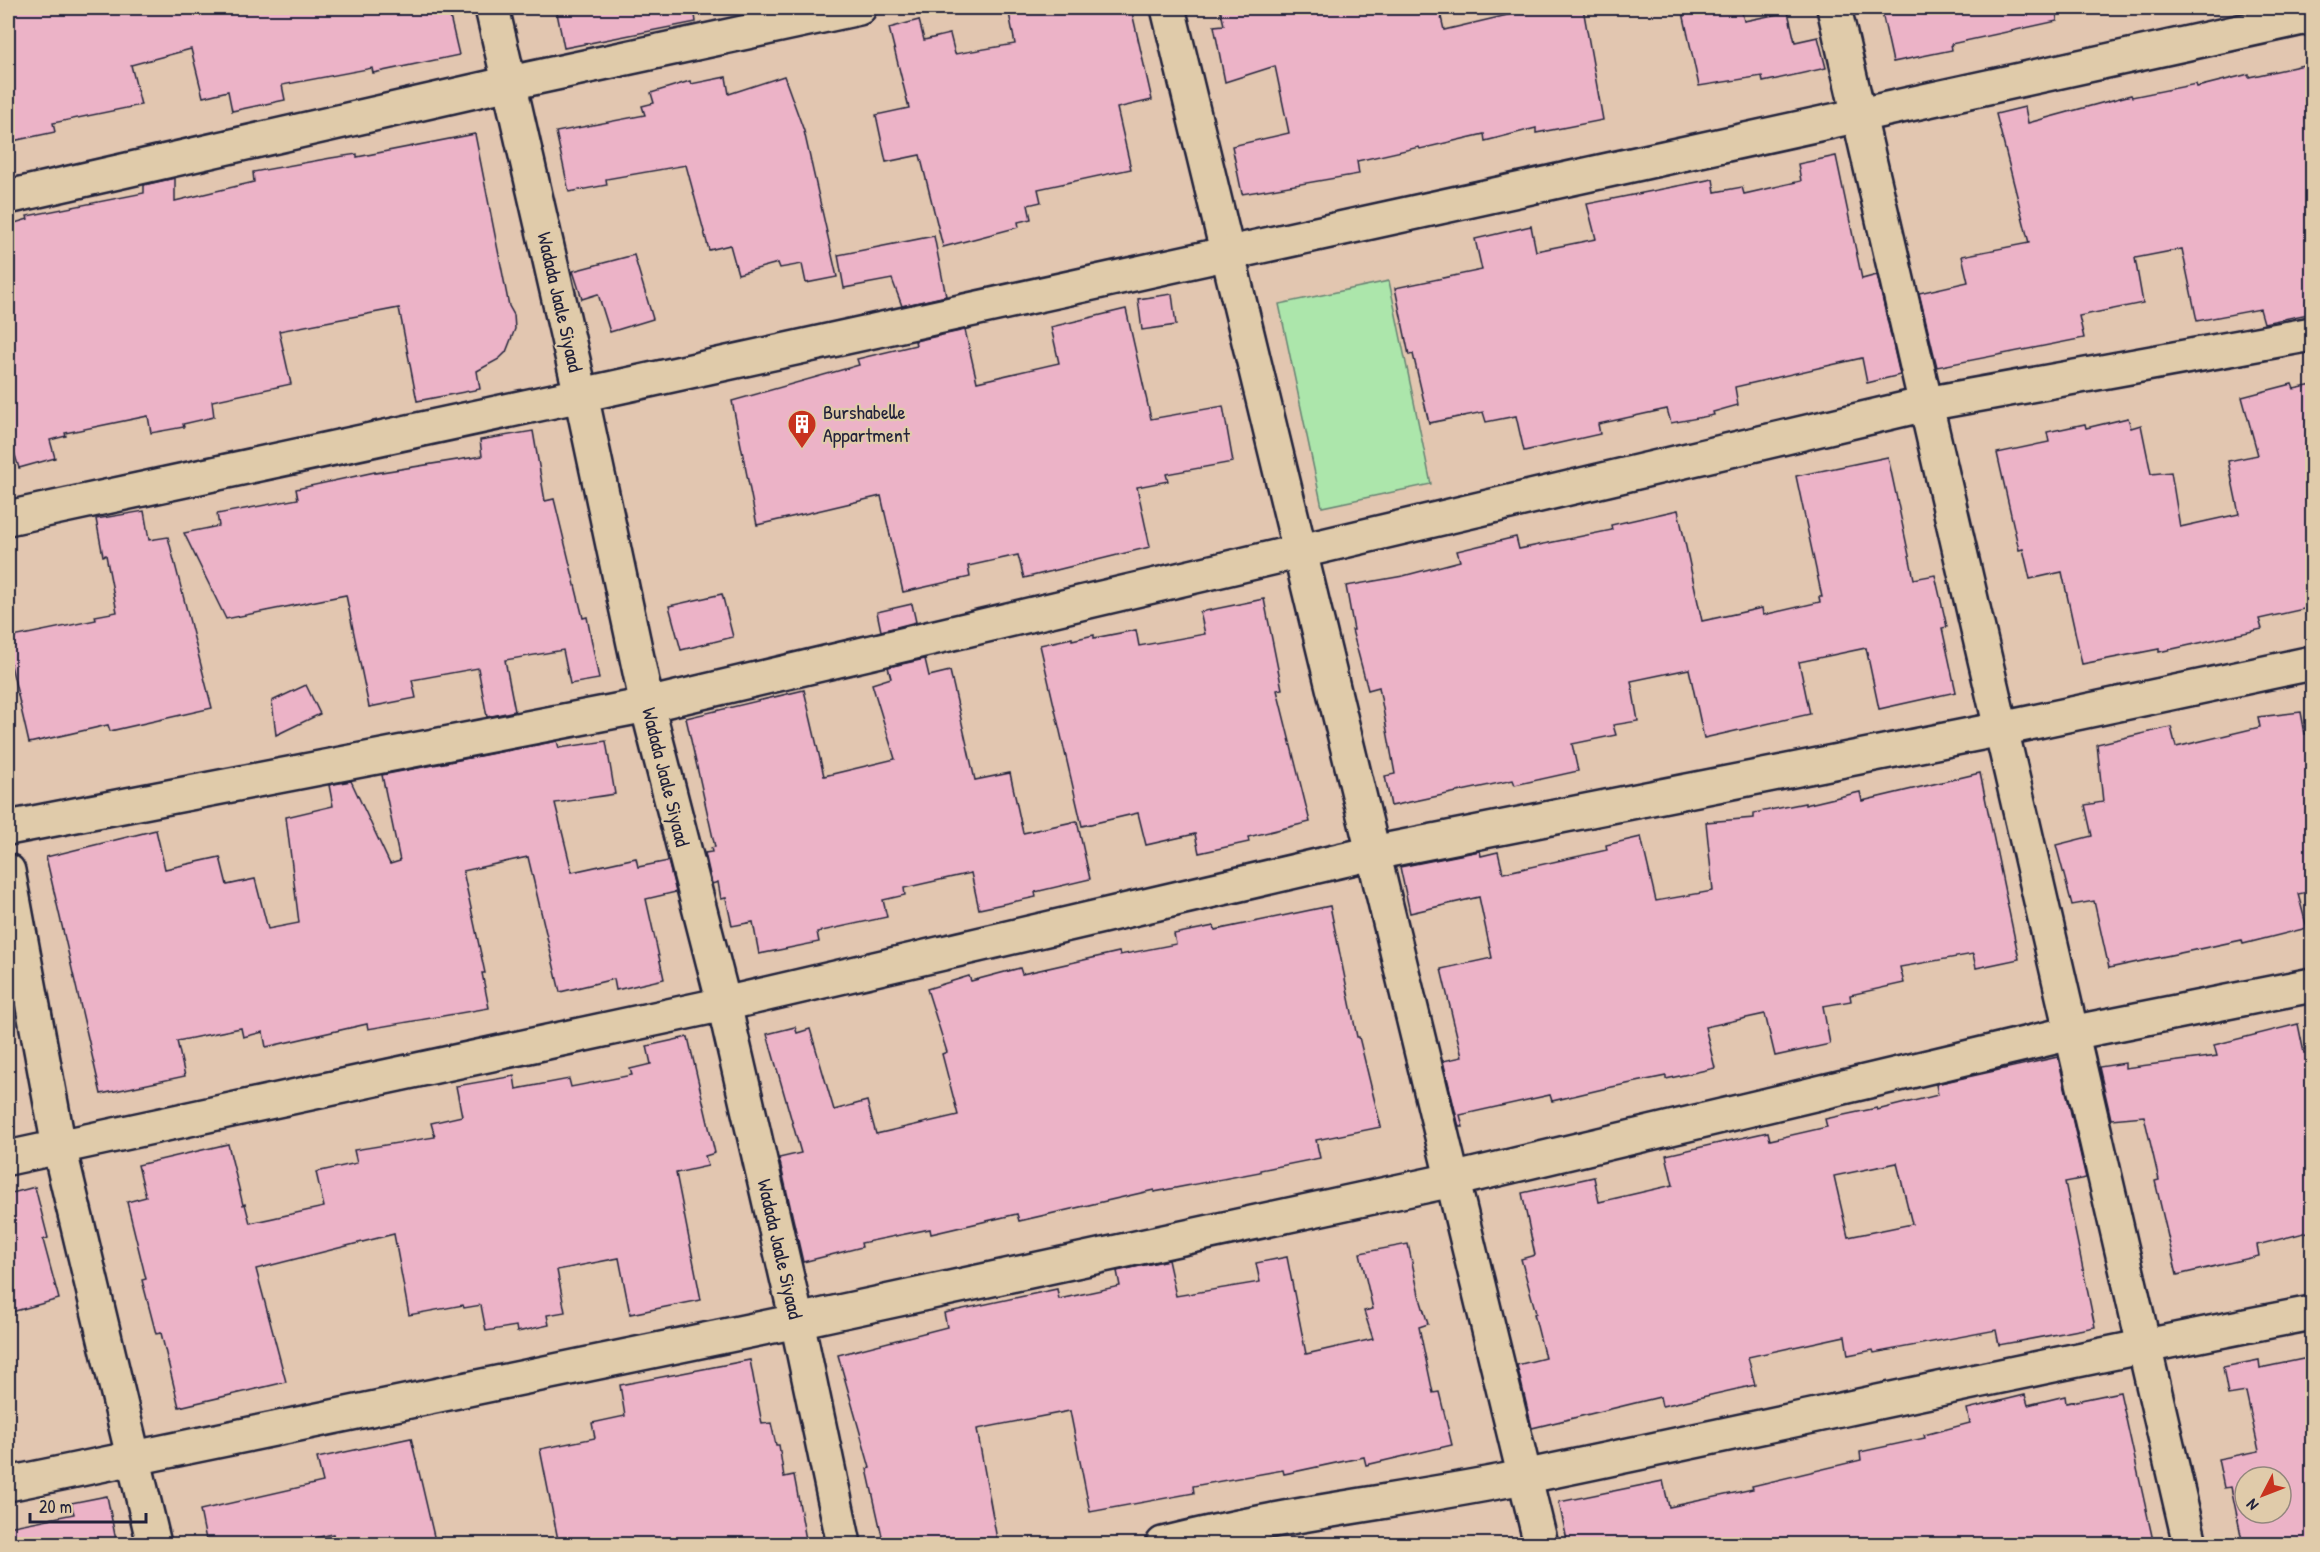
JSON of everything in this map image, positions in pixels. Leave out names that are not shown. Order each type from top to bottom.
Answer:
[{"type":"street","name":"Wadada Jaale Siyaad","points":[[492,8],[581,394],[647,705],[724,1004],[797,1321],[844,1545]]},
{"type":"street","points":[[8,197],[510,82],[859,8]]},
{"type":"street","points":[[1168,8],[1541,1545]]},
{"type":"street","points":[[1834,8],[2190,1545]]},
{"type":"street","points":[[8,518],[2313,16]]},
{"type":"street","points":[[8,828],[647,705],[1926,404],[2313,334]]},
{"type":"street","points":[[8,1158],[724,1004],[1373,853],[2001,729],[2313,663]]},
{"type":"street","points":[[8,871],[59,1147],[154,1545]]},
{"type":"street","points":[[8,1484],[797,1321],[1452,1180],[2072,1033],[2313,985]]},
{"type":"street","points":[[1163,1545],[1218,1530],[1524,1477],[2144,1345],[2313,1313]]},
{"type":"green space","points":[[1389,281],[1431,484],[1322,507],[1279,304]]},
{"type":"building","points":[[8,8],[448,8],[459,55],[373,73],[372,68],[282,85],[285,100],[232,111],[228,91],[203,97],[191,49],[131,65],[141,105],[53,123],[55,132],[8,142]]},
{"type":"building","points":[[556,8],[694,8],[696,22],[564,48]]},
{"type":"building","points":[[1008,8],[1131,8],[1152,100],[1117,108],[1131,169],[1038,189],[1041,202],[1028,205],[1031,219],[1018,222],[1019,227],[943,247],[920,155],[886,162],[876,115],[909,108],[889,28],[919,20],[924,40],[950,34],[955,54],[1015,44]]},
{"type":"building","points":[[1220,8],[1439,8],[1444,30],[1512,14],[1511,8],[1583,8],[1603,120],[1536,133],[1536,128],[1485,141],[1484,134],[1420,149],[1419,147],[1357,161],[1359,174],[1242,194],[1232,146],[1289,133],[1275,66],[1225,82],[1214,26],[1224,25]]},
{"type":"building","points":[[1682,8],[1741,8],[1744,21],[1788,12],[1795,42],[1818,37],[1826,68],[1763,82],[1762,76],[1699,86]]},
{"type":"building","points":[[1881,8],[2056,8],[2057,21],[1951,44],[1952,50],[1893,62]]},
{"type":"building","points":[[2304,65],[2313,102],[2313,313],[2264,323],[2260,309],[2197,321],[2182,249],[2135,258],[2143,303],[2079,316],[2084,338],[1937,367],[1919,293],[1968,282],[1962,256],[2029,243],[1996,114],[2025,107],[2028,123],[2131,95],[2132,97],[2196,84],[2197,87],[2249,74],[2249,77]]},
{"type":"building","points":[[784,76],[804,131],[837,277],[806,283],[802,264],[780,268],[778,263],[738,274],[730,245],[709,250],[686,165],[606,179],[607,185],[569,192],[556,132],[645,115],[642,106],[654,103],[651,93],[690,81],[691,84],[726,77],[729,94]]},
{"type":"building","points":[[475,134],[509,306],[514,315],[515,329],[506,352],[499,359],[477,371],[480,389],[417,401],[399,308],[279,331],[291,384],[212,401],[214,417],[183,424],[184,427],[151,433],[148,416],[65,433],[66,436],[50,440],[55,458],[19,468],[14,452],[8,453],[8,225],[28,219],[27,216],[144,193],[144,185],[175,178],[175,201],[254,182],[253,172],[357,154],[357,157]]},
{"type":"building","points":[[1836,156],[1862,279],[1877,275],[1900,375],[1867,383],[1862,358],[1735,387],[1738,405],[1713,412],[1714,415],[1671,423],[1667,409],[1598,424],[1600,434],[1524,451],[1516,416],[1486,422],[1483,412],[1429,423],[1413,354],[1409,355],[1395,288],[1482,270],[1475,239],[1531,226],[1536,251],[1596,239],[1587,204],[1713,179],[1715,192],[1742,187],[1744,194],[1801,181],[1798,164]]},
{"type":"building","points":[[934,236],[946,296],[902,306],[892,279],[844,288],[838,255]]},
{"type":"building","points":[[634,255],[653,319],[610,332],[598,294],[582,299],[573,271]]},
{"type":"building","points":[[1172,294],[1176,325],[1142,330],[1138,299]]},
{"type":"building","points":[[1126,309],[1151,419],[1223,406],[1233,462],[1166,474],[1168,481],[1137,487],[1150,547],[1024,578],[1018,555],[968,566],[970,577],[903,592],[881,496],[757,525],[732,401],[859,365],[857,359],[916,345],[915,341],[965,330],[977,382],[1059,363],[1051,327]]},
{"type":"building","points":[[2292,384],[2294,389],[2313,385],[2313,607],[2259,619],[2262,629],[2159,652],[2159,649],[2082,664],[2062,572],[2030,579],[2023,549],[2019,550],[1997,453],[2049,442],[2047,432],[2085,424],[2086,428],[2128,418],[2131,428],[2141,425],[2151,474],[2171,472],[2180,527],[2239,514],[2228,461],[2258,455],[2242,397]]},
{"type":"building","points":[[533,431],[545,501],[554,499],[583,618],[587,617],[599,679],[570,684],[563,650],[505,660],[515,711],[487,717],[478,668],[412,680],[416,698],[369,707],[346,595],[226,619],[184,533],[219,526],[217,514],[298,499],[296,489],[375,472],[482,456],[480,440]]},
{"type":"building","points":[[1888,457],[1914,579],[1935,575],[1947,627],[1942,628],[1956,692],[1879,709],[1866,648],[1799,662],[1810,714],[1704,738],[1689,669],[1631,681],[1638,721],[1613,725],[1616,735],[1572,744],[1578,771],[1515,785],[1513,780],[1391,806],[1385,776],[1395,774],[1379,687],[1368,690],[1352,630],[1354,630],[1346,586],[1403,576],[1460,561],[1457,551],[1516,537],[1519,549],[1612,530],[1611,525],[1678,510],[1702,621],[1762,608],[1763,615],[1820,602],[1819,597],[1822,597],[1796,476]]},
{"type":"building","points":[[144,511],[149,540],[168,537],[212,708],[110,731],[108,725],[29,743],[8,652],[8,638],[96,620],[95,616],[117,612],[106,555],[103,556],[96,519]]},
{"type":"building","points":[[722,594],[733,637],[681,650],[669,606]]},
{"type":"building","points":[[1264,599],[1282,689],[1277,690],[1310,822],[1248,837],[1249,842],[1199,853],[1195,834],[1146,845],[1138,813],[1082,826],[1040,645],[1072,638],[1072,640],[1094,635],[1094,638],[1136,630],[1139,646],[1205,634],[1200,612]]},
{"type":"building","points":[[912,604],[916,622],[881,631],[877,612]]},
{"type":"building","points":[[925,659],[929,676],[950,671],[975,780],[1010,773],[1023,833],[1077,821],[1090,879],[1035,892],[1036,897],[979,909],[971,873],[904,888],[905,895],[883,900],[887,917],[817,932],[819,942],[759,954],[753,922],[732,926],[726,898],[721,899],[718,882],[712,884],[705,853],[712,852],[711,848],[715,847],[686,718],[804,690],[824,776],[895,759],[872,684],[891,678],[888,667]]},
{"type":"building","points":[[306,685],[320,714],[276,735],[272,701]]},
{"type":"building","points":[[2301,712],[2305,734],[2313,732],[2313,891],[2298,894],[2307,928],[2243,944],[2242,940],[2109,968],[2094,901],[2072,905],[2056,845],[2092,836],[2085,805],[2103,802],[2097,744],[2171,727],[2176,747],[2260,727],[2258,717]]},
{"type":"building","points":[[557,741],[559,748],[606,741],[615,794],[555,803],[572,872],[636,858],[638,867],[668,861],[676,892],[646,899],[664,979],[616,990],[614,979],[560,992],[528,857],[463,871],[485,973],[482,973],[489,1008],[368,1029],[367,1024],[266,1047],[263,1032],[243,1037],[241,1028],[177,1041],[185,1076],[101,1094],[46,857],[156,830],[165,869],[220,857],[227,885],[255,879],[268,929],[299,923],[286,817],[333,806],[329,785],[351,781],[390,864],[400,861],[382,775]]},
{"type":"building","points":[[1980,773],[2019,959],[1976,968],[1973,954],[1900,967],[1904,983],[1850,995],[1851,1001],[1823,1006],[1830,1044],[1775,1056],[1765,1014],[1705,1027],[1715,1068],[1666,1079],[1666,1076],[1552,1101],[1550,1095],[1460,1115],[1463,1127],[1459,1127],[1443,1061],[1462,1057],[1441,969],[1492,958],[1479,897],[1410,913],[1400,867],[1480,851],[1481,856],[1498,852],[1503,873],[1607,850],[1606,845],[1641,837],[1656,901],[1713,891],[1706,822],[1754,818],[1754,813],[1805,803],[1805,805],[1860,792],[1862,801]]},
{"type":"building","points":[[1330,906],[1357,1037],[1359,1037],[1381,1127],[1316,1140],[1320,1158],[1260,1170],[1260,1172],[1154,1192],[1154,1190],[1019,1221],[1017,1214],[931,1234],[930,1229],[861,1243],[862,1247],[803,1262],[779,1158],[801,1153],[767,1034],[795,1027],[797,1033],[810,1029],[834,1110],[867,1101],[876,1134],[958,1115],[942,1054],[947,1052],[927,989],[969,976],[971,981],[1020,968],[1022,974],[1119,952],[1120,955],[1176,944],[1174,934],[1214,926],[1215,930]]},
{"type":"building","points":[[2298,1024],[2304,1053],[2313,1051],[2312,1231],[2257,1245],[2259,1256],[2177,1275],[2155,1181],[2159,1180],[2144,1116],[2111,1119],[2099,1067],[2125,1063],[2125,1068],[2217,1056],[2214,1045]]},
{"type":"building","points":[[688,1037],[715,1153],[705,1156],[708,1166],[676,1173],[701,1300],[630,1314],[619,1258],[557,1270],[565,1312],[547,1315],[549,1325],[517,1332],[516,1326],[486,1331],[481,1305],[464,1308],[463,1305],[409,1315],[394,1234],[256,1269],[286,1382],[179,1407],[161,1333],[156,1334],[142,1280],[146,1279],[127,1202],[146,1197],[138,1165],[228,1144],[243,1205],[245,1204],[250,1223],[324,1207],[316,1172],[357,1163],[354,1150],[435,1137],[431,1123],[462,1116],[456,1086],[514,1076],[516,1089],[569,1079],[571,1087],[632,1075],[630,1069],[651,1064],[647,1046]]},
{"type":"building","points":[[2058,1057],[2086,1178],[2065,1182],[2095,1327],[1999,1345],[1996,1330],[1874,1353],[1873,1350],[1848,1355],[1845,1336],[1748,1357],[1755,1385],[1662,1406],[1660,1397],[1532,1428],[1517,1365],[1545,1358],[1534,1314],[1536,1313],[1521,1259],[1535,1255],[1522,1193],[1594,1177],[1599,1202],[1673,1185],[1666,1155],[1768,1132],[1770,1140],[1827,1127],[1825,1119],[1877,1108],[1877,1110],[1938,1095],[1936,1084]],"holes":[[[1897,1163],[1912,1224],[1848,1237],[1834,1176]]]},
{"type":"building","points":[[35,1187],[48,1238],[43,1240],[59,1299],[8,1313],[8,1194]]},
{"type":"building","points":[[1408,1244],[1428,1324],[1419,1327],[1433,1393],[1439,1392],[1452,1445],[1366,1465],[1364,1457],[1284,1474],[1283,1470],[1193,1486],[1194,1493],[1090,1512],[1070,1411],[977,1429],[998,1545],[884,1545],[867,1469],[870,1468],[838,1355],[947,1327],[944,1313],[1057,1289],[1059,1299],[1120,1286],[1117,1271],[1168,1260],[1176,1296],[1260,1282],[1256,1263],[1287,1257],[1306,1354],[1373,1339],[1364,1311],[1373,1309],[1360,1253]]},
{"type":"building","points":[[2313,1357],[2313,1545],[2243,1545],[2239,1525],[2293,1525],[2293,1465],[2233,1465],[2233,1497],[2231,1487],[2224,1488],[2218,1459],[2259,1451],[2246,1392],[2228,1395],[2223,1367],[2259,1360],[2260,1368]]},
{"type":"building","points":[[750,1360],[762,1424],[771,1423],[776,1445],[779,1445],[784,1477],[794,1475],[807,1545],[559,1545],[540,1449],[595,1438],[592,1423],[625,1416],[620,1385]]},
{"type":"building","points":[[2120,1392],[2154,1545],[1568,1545],[1559,1502],[1663,1481],[1669,1507],[1753,1489],[1752,1486],[1861,1460],[1860,1452],[1925,1438],[1924,1435],[1970,1423],[1967,1409],[2025,1395],[2028,1405],[2065,1396],[2066,1403]]},
{"type":"building","points":[[411,1438],[436,1545],[336,1545],[333,1534],[285,1545],[207,1545],[200,1510],[323,1482],[317,1458]]},
{"type":"building","points":[[107,1496],[117,1545],[8,1545],[8,1527],[74,1514],[71,1503]]},
{"type":"place","name":"Burshabelle Appartment","points":[[802,450]]}]
